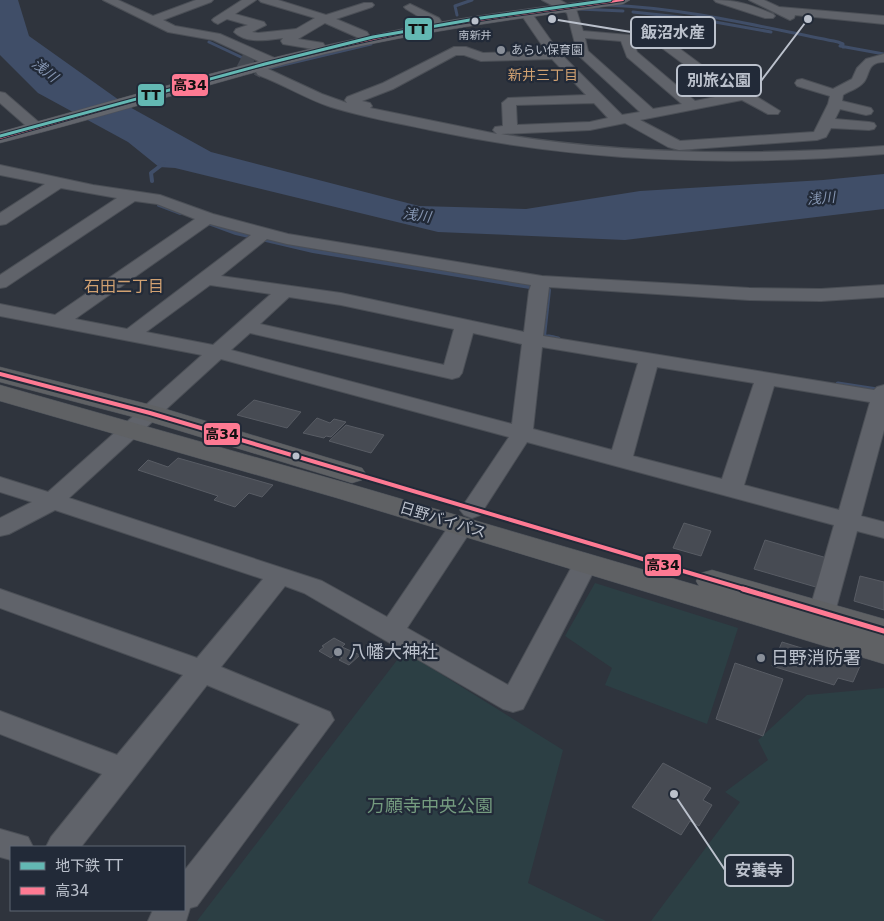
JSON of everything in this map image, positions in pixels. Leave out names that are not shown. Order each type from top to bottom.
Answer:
[{"type":"highway","name":"日野バイパス","points":[[0,374],[141,422],[467,518],[822,612],[884,631]]},
{"type":"highway","name":"日野バイパス","points":[[0,393],[141,422]]},
{"type":"highway","name":"日野バイパス","points":[[467,518],[586,563],[884,652]]},
{"type":"main road","points":[[268,65],[319,46],[363,35],[435,21],[589,0]]},
{"type":"main road","points":[[0,138],[36,125],[234,68],[268,65],[397,34],[526,14],[559,4],[623,0]]},
{"type":"main road","points":[[0,131],[36,125]]},
{"type":"street","points":[[109,0],[175,31],[208,35],[268,65],[293,84],[313,95],[350,102],[457,132],[552,147],[665,156],[798,156],[884,150]]},
{"type":"street","points":[[153,20],[207,0]]},
{"type":"street","points":[[187,33],[226,16],[250,0]]},
{"type":"street","points":[[265,0],[328,18],[363,35]]},
{"type":"street","points":[[720,0],[809,24]]},
{"type":"street","points":[[755,0],[777,15]]},
{"type":"street","points":[[559,4],[574,15],[582,52],[650,114]]},
{"type":"street","points":[[319,46],[287,40],[309,25],[368,5]]},
{"type":"street","points":[[777,15],[801,5],[881,26]]},
{"type":"street","points":[[410,8],[435,21]]},
{"type":"street","points":[[526,14],[555,55],[623,120],[673,144],[687,146],[817,136],[822,134],[837,92],[858,81],[860,72],[874,59],[884,58]]},
{"type":"street","points":[[226,16],[260,25],[240,32],[254,36],[296,33]]},
{"type":"street","points":[[577,34],[693,44]]},
{"type":"street","points":[[208,35],[202,40],[204,45],[223,50],[234,68]]},
{"type":"street","points":[[626,38],[632,54],[692,105]]},
{"type":"street","points":[[662,42],[736,97]]},
{"type":"street","points":[[350,102],[388,86],[454,51],[466,51],[481,56],[555,55]]},
{"type":"street","points":[[802,83],[866,112]]},
{"type":"street","points":[[457,132],[590,126],[744,95],[773,111]]},
{"type":"street","points":[[0,96],[36,125]]},
{"type":"street","points":[[510,129],[509,103],[514,101],[599,99]]},
{"type":"street","points":[[350,102],[352,100],[355,103],[474,131]]},
{"type":"street","points":[[826,123],[868,126]]},
{"type":"street","points":[[3,174],[160,200],[203,220],[259,237],[401,259],[540,286],[749,294],[821,295],[884,291]]},
{"type":"street","points":[[0,220],[58,182]]},
{"type":"street","points":[[0,283],[132,196]]},
{"type":"street","points":[[59,321],[203,220]]},
{"type":"street","points":[[129,336],[259,237]]},
{"type":"street","points":[[206,278],[341,299],[533,340],[883,396],[822,612]]},
{"type":"street","points":[[391,631],[522,433],[540,286]]},
{"type":"street","points":[[0,528],[51,502],[286,290]]},
{"type":"street","points":[[0,310],[216,352],[621,458],[884,530]]},
{"type":"street","points":[[245,326],[452,373],[465,325]]},
{"type":"street","points":[[621,458],[649,358]]},
{"type":"street","points":[[731,488],[766,378]]},
{"type":"street","points":[[0,484],[313,587],[513,701],[586,563]]},
{"type":"street","points":[[63,846],[280,575]]},
{"type":"street","points":[[0,598],[202,671],[320,720],[185,895]]},
{"type":"street","points":[[0,722],[123,770]]},
{"type":"street","points":[[0,843],[13,846]]},
{"type":"street","points":[[165,921],[173,911]]},
{"type":"green space","points":[[595,583],[738,628],[707,724],[605,685],[612,668],[565,636]]},
{"type":"green space","name":"万願寺中央公園","points":[[404,651],[563,750],[528,883],[606,921],[197,921]]},
{"type":"green space","points":[[884,688],[884,921],[651,921],[740,802],[725,792],[768,760],[758,740],[807,695]]},
{"type":"water","name":"浅川","points":[[0,0],[18,0],[29,36],[126,105],[211,152],[419,206],[526,209],[640,191],[823,180],[884,174],[884,209],[625,240],[438,232],[175,168],[159,167],[128,142],[38,93],[0,55]]},
{"type":"building","points":[[254,400],[301,412],[287,428],[237,415]]},
{"type":"building","points":[[317,418],[330,423],[334,419],[346,422],[331,437],[326,436],[324,438],[303,433]]},
{"type":"building","points":[[346,425],[384,435],[371,453],[329,441]]},
{"type":"building","points":[[178,458],[273,485],[262,497],[249,493],[235,507],[214,500],[218,496],[138,470],[148,460],[168,467]]},
{"type":"building","points":[[684,523],[711,531],[701,556],[673,548]]},
{"type":"building","points":[[765,540],[834,560],[826,590],[754,569]]},
{"type":"building","points":[[860,576],[884,582],[884,610],[854,601]]},
{"type":"building","name":"八幡大神社","points":[[334,638],[345,644],[342,647],[360,655],[349,665],[339,660],[342,658],[335,654],[331,658],[319,651],[324,647],[322,646]]},
{"type":"building","points":[[782,642],[860,666],[853,682],[838,678],[834,685],[772,666]]},
{"type":"building","points":[[735,663],[783,679],[763,736],[716,719]]},
{"type":"building","points":[[663,763],[711,788],[703,800],[712,805],[699,826],[690,821],[681,835],[632,807]]},
{"type":"waterway","points":[[457,15],[455,6],[472,0]]},
{"type":"waterway","points":[[607,5],[695,14],[838,42],[843,44],[843,47]]},
{"type":"waterway","points":[[579,9],[623,11]]},
{"type":"waterway","points":[[633,12],[689,18]]},
{"type":"waterway","points":[[698,19],[771,32]]},
{"type":"waterway","points":[[209,42],[243,58]]},
{"type":"waterway","points":[[266,69],[371,44]]},
{"type":"waterway","points":[[843,47],[884,54]]},
{"type":"waterway","points":[[152,181],[151,173],[164,163]]},
{"type":"waterway","points":[[159,205],[180,213]]},
{"type":"waterway","points":[[206,222],[236,233],[313,251],[536,288]]},
{"type":"waterway","points":[[547,290],[549,290],[544,336],[555,338]]},
{"type":"waterway","points":[[549,337],[558,339]]},
{"type":"waterway","points":[[838,384],[884,391]]},
{"type":"tunnel","points":[[240,60],[263,72]]},
{"type":"metro line","name":"TT","points":[[0,136],[265,64],[373,37],[481,18],[610,0]]},
{"type":"transit line","name":"高34","points":[[0,138],[232,73],[373,39],[466,22],[623,0]]},
{"type":"transit line","name":"高34","points":[[0,374],[150,413],[884,631]]},
{"type":"place","name":"飯沼水産","points":[[552,19]]},
{"type":"place","name":"別旅公園","points":[[808,19]]},
{"type":"place","name":"南新井","points":[[475,21]]},
{"type":"place","name":"あらい保育園","points":[[501,50]]},
{"type":"place","name":"八幡大神社","points":[[338,652]]},
{"type":"place","name":"日野消防署","points":[[761,658]]},
{"type":"place","name":"安養寺","points":[[674,794]]},
{"type":"district","name":"新井三丁目","points":[[543,75]]},
{"type":"district","name":"石田二丁目","points":[[124,286]]}]
